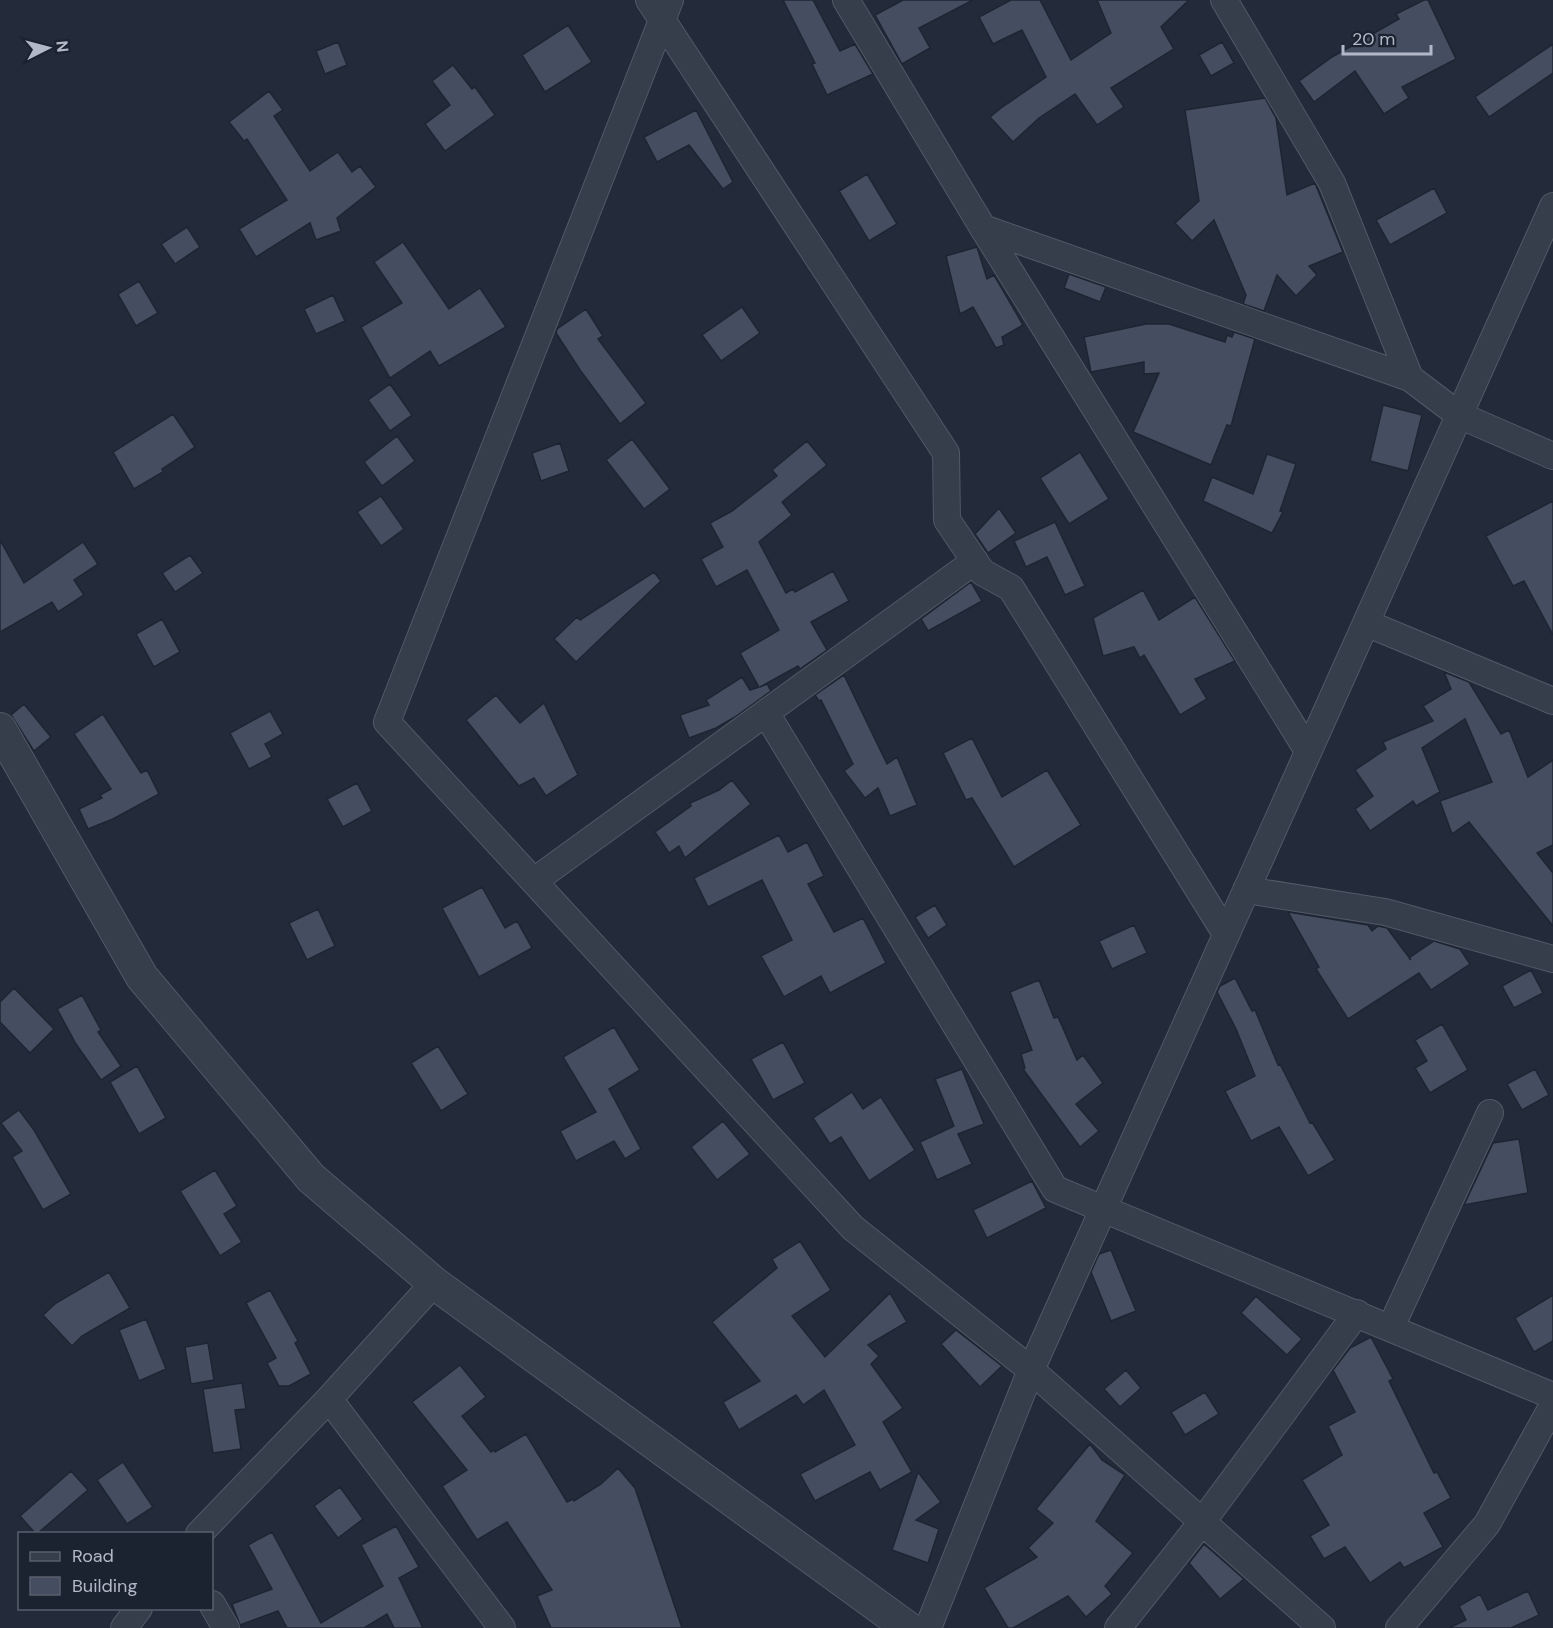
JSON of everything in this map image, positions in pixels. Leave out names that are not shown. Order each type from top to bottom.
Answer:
[{"type":"street","points":[[846,0],[983,228],[1308,751]]},
{"type":"street","points":[[1227,1],[1332,183],[1410,378]]},
{"type":"street","points":[[661,7],[946,453],[947,520],[982,572],[1011,588],[1226,934]]},
{"type":"street","points":[[661,7],[387,722],[853,1228],[1031,1370],[1322,1628]]},
{"type":"street","points":[[928,1628],[1031,1370],[1553,206]]},
{"type":"street","points":[[983,228],[1410,378],[1459,415],[1553,456]]},
{"type":"street","points":[[534,881],[975,561]]},
{"type":"street","points":[[1366,623],[1553,701]]},
{"type":"street","points":[[766,713],[1055,1189],[1553,1396]]},
{"type":"street","points":[[0,729],[142,977],[311,1178],[434,1283],[893,1624]]},
{"type":"street","points":[[1246,890],[1385,912],[1553,959]]},
{"type":"street","points":[[1391,1327],[1490,1113]]},
{"type":"street","points":[[200,1532],[329,1399],[434,1283]]},
{"type":"street","points":[[1118,1628],[1202,1522],[1357,1313]]},
{"type":"street","points":[[329,1399],[502,1628]]},
{"type":"street","points":[[1399,1628],[1487,1524],[1553,1405]]},
{"type":"street","points":[[213,1606],[226,1628]]},
{"type":"street","points":[[124,1628],[138,1610]]},
{"type":"building","points":[[783,0],[813,0],[840,51],[855,44],[873,74],[827,95],[812,64],[815,63]]},
{"type":"building","points":[[903,0],[973,0],[919,28],[930,48],[902,64],[875,15]]},
{"type":"building","points":[[1011,0],[1040,0],[1071,60],[1111,33],[1097,0],[1189,0],[1161,27],[1174,49],[1111,88],[1124,107],[1097,125],[1075,94],[1039,118],[1013,142],[990,117],[1046,77],[1022,30],[993,44],[979,17]]},
{"type":"building","points":[[1428,0],[1456,59],[1402,87],[1409,98],[1384,114],[1355,71],[1314,102],[1299,81],[1332,57],[1399,19],[1396,14]]},
{"type":"building","points":[[568,25],[592,62],[545,92],[522,55]]},
{"type":"building","points":[[338,42],[347,65],[325,74],[316,51]]},
{"type":"building","points":[[1222,42],[1234,63],[1211,76],[1199,55]]},
{"type":"building","points":[[1553,44],[1553,73],[1489,117],[1475,97]]},
{"type":"building","points":[[453,65],[472,89],[475,87],[495,115],[445,151],[425,124],[450,105],[432,81]]},
{"type":"building","points":[[269,91],[283,110],[274,116],[310,171],[338,152],[352,172],[360,166],[376,187],[337,218],[341,231],[316,240],[310,223],[256,257],[239,229],[287,200],[247,139],[244,141],[229,122]]},
{"type":"building","points":[[1265,98],[1276,118],[1287,195],[1315,183],[1343,252],[1309,266],[1317,275],[1296,296],[1277,275],[1264,311],[1243,304],[1246,295],[1214,220],[1192,241],[1175,223],[1199,201],[1185,110]]},
{"type":"building","points":[[696,110],[733,182],[723,189],[689,145],[657,162],[644,137]]},
{"type":"building","points":[[867,174],[897,224],[869,241],[839,191]]},
{"type":"building","points":[[1434,188],[1447,213],[1390,245],[1376,220]]},
{"type":"building","points":[[187,227],[200,247],[175,264],[161,244]]},
{"type":"building","points":[[403,242],[449,309],[480,288],[506,327],[439,366],[430,351],[390,378],[361,327],[402,303],[374,262]]},
{"type":"building","points":[[977,247],[987,279],[994,275],[1023,325],[1002,337],[1004,345],[996,348],[973,307],[960,314],[946,256]]},
{"type":"building","points":[[1069,274],[1106,287],[1100,302],[1064,288]]},
{"type":"building","points":[[139,281],[158,313],[136,326],[118,294]]},
{"type":"building","points":[[333,295],[345,321],[316,334],[304,309]]},
{"type":"building","points":[[742,307],[760,333],[721,361],[702,335]]},
{"type":"building","points":[[586,309],[603,336],[598,339],[646,403],[620,424],[556,333],[557,329]]},
{"type":"building","points":[[1146,324],[1169,324],[1225,342],[1227,335],[1232,337],[1234,332],[1255,339],[1231,426],[1227,425],[1211,465],[1133,432],[1159,373],[1144,374],[1144,362],[1091,372],[1084,337]]},
{"type":"building","points":[[390,384],[412,415],[390,431],[368,400]]},
{"type":"building","points":[[1383,405],[1422,415],[1408,471],[1370,461]]},
{"type":"building","points":[[173,414],[195,447],[162,469],[163,472],[134,489],[113,452]]},
{"type":"building","points":[[397,436],[415,461],[382,486],[364,462]]},
{"type":"building","points":[[632,439],[670,489],[644,509],[606,460]]},
{"type":"building","points":[[807,441],[827,465],[782,502],[792,515],[759,542],[786,593],[793,589],[795,592],[833,571],[849,601],[811,622],[827,650],[800,669],[798,666],[760,687],[767,684],[771,691],[735,717],[716,728],[689,738],[680,715],[709,705],[706,700],[742,677],[750,690],[759,687],[740,653],[779,630],[747,570],[716,587],[701,559],[723,547],[710,523],[732,511],[777,476],[772,470]]},
{"type":"building","points":[[560,443],[569,471],[541,481],[532,453]]},
{"type":"building","points":[[1080,452],[1109,499],[1069,524],[1040,478]]},
{"type":"building","points":[[1267,454],[1296,464],[1280,511],[1283,512],[1272,533],[1203,501],[1212,477],[1253,494]]},
{"type":"building","points":[[381,496],[404,529],[381,546],[357,512]]},
{"type":"building","points":[[1553,501],[1553,635],[1524,581],[1513,586],[1486,536]]},
{"type":"building","points":[[999,508],[1016,533],[988,553],[975,534]]},
{"type":"building","points":[[1055,522],[1085,586],[1065,595],[1047,557],[1026,567],[1014,541]]},
{"type":"building","points":[[0,540],[24,583],[83,542],[98,564],[74,580],[84,595],[58,612],[52,602],[0,632]]},
{"type":"building","points":[[190,555],[203,573],[175,592],[162,573]]},
{"type":"building","points":[[654,572],[661,581],[576,662],[554,639],[577,617],[580,620]]},
{"type":"building","points":[[971,582],[982,601],[928,631],[921,619]]},
{"type":"building","points":[[1143,590],[1159,620],[1195,597],[1235,661],[1195,679],[1207,699],[1180,715],[1144,655],[1140,658],[1134,647],[1103,656],[1093,618]]},
{"type":"building","points":[[162,619],[180,652],[154,667],[136,634]]},
{"type":"building","points":[[1444,672],[1469,682],[1501,734],[1509,730],[1528,777],[1553,760],[1553,845],[1537,853],[1553,873],[1553,926],[1469,822],[1452,834],[1440,801],[1492,782],[1465,719],[1422,748],[1440,792],[1416,806],[1413,801],[1370,831],[1355,809],[1373,796],[1355,770],[1386,749],[1383,742],[1433,721],[1423,706],[1451,689]]},
{"type":"building","points":[[844,675],[887,764],[897,757],[917,805],[890,816],[878,788],[865,798],[844,771],[853,764],[821,700],[819,701],[815,695]]},
{"type":"building","points":[[496,695],[520,723],[544,703],[578,775],[546,796],[534,778],[519,786],[466,720]]},
{"type":"building","points":[[24,704],[51,737],[34,751],[11,715]]},
{"type":"building","points":[[270,711],[283,734],[265,744],[272,757],[249,769],[230,733]]},
{"type":"building","points":[[103,714],[141,773],[147,770],[159,794],[113,819],[88,829],[79,809],[102,798],[100,795],[111,789],[74,734]]},
{"type":"building","points":[[972,738],[1002,797],[1047,770],[1081,825],[1014,867],[972,798],[966,800],[943,753]]},
{"type":"building","points":[[732,780],[751,804],[685,858],[679,846],[669,853],[655,832],[691,806],[690,803],[719,790]]},
{"type":"building","points":[[357,783],[372,811],[343,827],[327,799]]},
{"type":"building","points":[[779,835],[788,852],[807,842],[824,876],[808,884],[834,932],[863,918],[886,963],[830,993],[821,976],[784,997],[761,956],[792,940],[762,880],[708,907],[694,878]]},
{"type":"building","points":[[482,887],[505,928],[517,921],[532,948],[479,977],[442,908]]},
{"type":"building","points":[[935,905],[947,925],[928,938],[915,917]]},
{"type":"building","points":[[318,909],[335,946],[307,960],[289,923]]},
{"type":"building","points":[[1288,912],[1368,925],[1372,931],[1378,926],[1387,928],[1409,958],[1434,941],[1460,949],[1470,964],[1431,990],[1419,973],[1348,1019],[1316,969],[1319,967]]},
{"type":"building","points":[[1134,925],[1147,953],[1112,969],[1099,941]]},
{"type":"building","points":[[1531,970],[1543,993],[1514,1008],[1502,986]]},
{"type":"building","points":[[1235,978],[1252,1011],[1255,1010],[1278,1065],[1280,1064],[1310,1123],[1312,1122],[1335,1160],[1308,1176],[1279,1127],[1251,1141],[1225,1091],[1255,1076],[1236,1029],[1217,992],[1220,986]]},
{"type":"building","points":[[1039,980],[1054,1018],[1058,1017],[1077,1060],[1083,1055],[1103,1083],[1076,1104],[1099,1131],[1080,1147],[1023,1069],[1025,1068],[1021,1054],[1032,1050],[1010,992]]},
{"type":"building","points":[[14,988],[54,1029],[30,1053],[0,1022],[0,1002]]},
{"type":"building","points":[[82,995],[101,1030],[98,1032],[121,1066],[101,1080],[76,1044],[57,1009]]},
{"type":"building","points":[[1442,1024],[1468,1070],[1430,1093],[1415,1068],[1427,1061],[1415,1040]]},
{"type":"building","points":[[614,1027],[640,1070],[609,1089],[641,1149],[625,1159],[614,1141],[576,1161],[560,1131],[596,1112],[563,1057]]},
{"type":"building","points":[[783,1042],[805,1083],[773,1100],[751,1059]]},
{"type":"building","points":[[438,1046],[468,1094],[441,1111],[411,1063]]},
{"type":"building","points":[[137,1066],[166,1118],[139,1134],[110,1082]]},
{"type":"building","points":[[962,1069],[984,1124],[958,1134],[972,1164],[937,1180],[920,1142],[954,1126],[935,1079]]},
{"type":"building","points":[[1535,1069],[1549,1095],[1522,1110],[1507,1084]]},
{"type":"building","points":[[852,1092],[863,1109],[881,1097],[915,1150],[869,1181],[841,1137],[830,1144],[813,1118]]},
{"type":"building","points":[[19,1110],[34,1130],[71,1194],[43,1210],[12,1157],[22,1151],[1,1123]]},
{"type":"building","points":[[723,1121],[750,1154],[717,1180],[691,1147]]},
{"type":"building","points":[[1519,1139],[1528,1193],[1464,1205],[1493,1143]]},
{"type":"building","points":[[215,1170],[237,1206],[224,1214],[242,1242],[220,1256],[180,1191]]},
{"type":"building","points":[[1032,1181],[1046,1208],[987,1238],[973,1210]]},
{"type":"building","points":[[800,1241],[831,1290],[792,1316],[825,1357],[890,1293],[907,1322],[868,1345],[879,1356],[871,1364],[903,1408],[883,1422],[912,1472],[880,1490],[870,1472],[815,1501],[800,1474],[855,1445],[824,1390],[803,1405],[796,1395],[739,1430],[723,1402],[760,1381],[712,1322],[777,1268],[772,1259]]},
{"type":"building","points":[[1111,1250],[1136,1311],[1111,1321],[1091,1272],[1099,1254]]},
{"type":"building","points":[[109,1272],[130,1308],[82,1336],[72,1346],[43,1315],[56,1303]]},
{"type":"building","points":[[270,1290],[298,1341],[295,1343],[311,1374],[289,1386],[279,1386],[267,1363],[276,1358],[246,1303]]},
{"type":"building","points":[[1553,1295],[1553,1341],[1534,1352],[1515,1318]]},
{"type":"building","points":[[1256,1296],[1302,1339],[1287,1355],[1241,1313]]},
{"type":"building","points":[[146,1319],[166,1369],[139,1381],[119,1330]]},
{"type":"building","points":[[956,1330],[1002,1366],[980,1387],[941,1344]]},
{"type":"building","points":[[1371,1337],[1393,1379],[1389,1381],[1434,1473],[1437,1472],[1451,1498],[1424,1513],[1443,1547],[1404,1568],[1400,1562],[1370,1583],[1345,1547],[1324,1559],[1310,1536],[1329,1525],[1302,1480],[1342,1455],[1328,1426],[1355,1412],[1333,1370],[1350,1348]]},
{"type":"building","points":[[208,1343],[214,1380],[191,1384],[185,1347]]},
{"type":"building","points":[[460,1365],[486,1397],[462,1416],[491,1452],[494,1450],[495,1452],[526,1434],[567,1502],[573,1499],[574,1501],[601,1484],[618,1468],[635,1488],[682,1628],[551,1628],[537,1596],[552,1590],[507,1522],[477,1540],[442,1486],[467,1470],[412,1402]]},
{"type":"building","points":[[1126,1370],[1141,1388],[1120,1407],[1104,1389]]},
{"type":"building","points":[[242,1383],[246,1409],[235,1410],[241,1449],[213,1453],[203,1389]]},
{"type":"building","points":[[1205,1392],[1219,1414],[1185,1435],[1171,1412]]},
{"type":"building","points":[[1090,1444],[1102,1460],[1125,1475],[1096,1521],[1133,1553],[1105,1586],[1112,1594],[1086,1617],[1068,1596],[1013,1628],[1008,1628],[984,1588],[1037,1557],[1028,1548],[1053,1523],[1036,1509]]},
{"type":"building","points":[[123,1462],[153,1507],[127,1524],[97,1480]]},
{"type":"building","points":[[71,1471],[88,1490],[39,1532],[34,1532],[20,1516]]},
{"type":"building","points":[[918,1472],[941,1502],[916,1520],[939,1529],[928,1563],[892,1550]]},
{"type":"building","points":[[340,1487],[363,1519],[338,1538],[314,1506]]},
{"type":"building","points":[[396,1526],[419,1567],[399,1578],[423,1628],[394,1628],[387,1614],[364,1628],[287,1628],[278,1611],[240,1625],[232,1604],[272,1589],[248,1545],[272,1532],[321,1623],[383,1586],[361,1545]]},
{"type":"building","points":[[1204,1544],[1244,1579],[1220,1599],[1189,1563]]},
{"type":"building","points":[[1528,1591],[1539,1615],[1511,1628],[1449,1628],[1466,1620],[1459,1606],[1480,1594],[1488,1610]]}]
